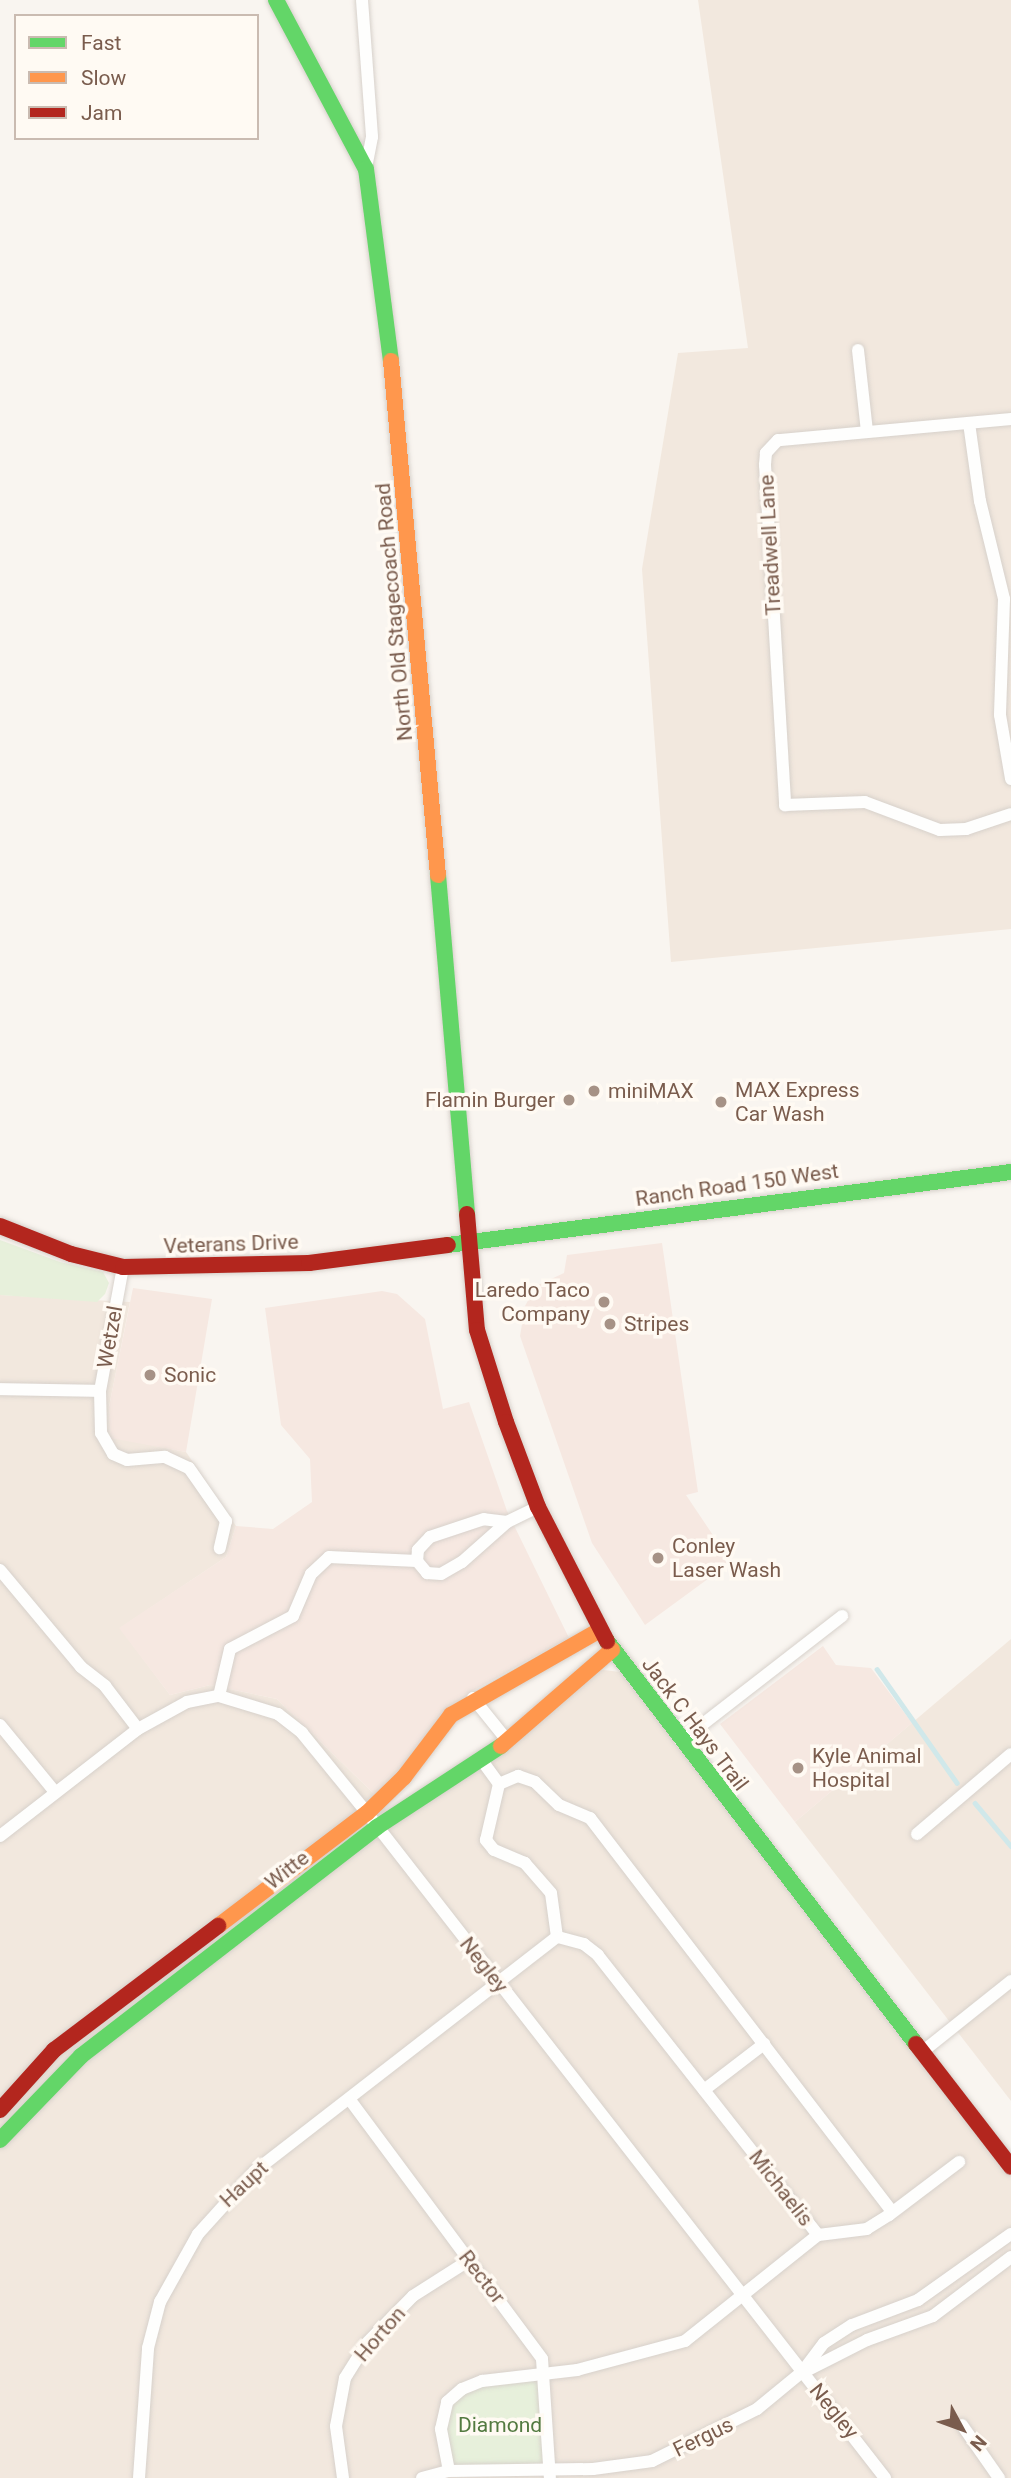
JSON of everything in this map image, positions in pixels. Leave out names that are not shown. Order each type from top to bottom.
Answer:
[{"type":"street","name":"North Old Stagecoach Road","points":[[276,0],[366,169],[396,396],[470,1244]]},
{"type":"street","points":[[362,0],[372,137],[366,169]]},
{"type":"street","points":[[858,350],[867,431]]},
{"type":"street","name":"Treadwell Lane","points":[[1011,419],[778,440],[766,453],[785,805],[865,802],[947,830],[966,829],[1011,814]]},
{"type":"street","points":[[969,423],[980,501],[1007,599],[1000,715],[1011,779]]},
{"type":"street","name":"Ranch Road 150 West","points":[[470,1244],[1011,1172]]},
{"type":"street","name":"Veterans Drive","points":[[0,1226],[71,1254],[123,1267],[177,1269],[309,1263],[470,1244]]},
{"type":"street","name":"Jack C Hays Trail","points":[[470,1244],[477,1330],[538,1507],[600,1630],[681,1741],[1011,2167]]},
{"type":"street","name":"Wetzel","points":[[0,1389],[100,1391],[123,1267]]},
{"type":"street","points":[[100,1391],[101,1433],[113,1454],[127,1460],[165,1457],[189,1468],[226,1521],[220,1548]]},
{"type":"street","points":[[507,1522],[484,1519],[430,1537],[418,1550],[417,1561],[427,1573],[442,1574],[462,1562],[507,1522],[538,1507]]},
{"type":"street","points":[[219,1696],[230,1649],[293,1616],[311,1574],[329,1557],[417,1561]]},
{"type":"street","points":[[0,1570],[81,1667],[105,1686],[138,1729]]},
{"type":"street","points":[[681,1741],[842,1616]]},
{"type":"street","name":"Witte","points":[[0,2110],[54,2050],[367,1813],[404,1777],[451,1715],[473,1698],[600,1630]]},
{"type":"street","name":"Witte","points":[[0,2140],[80,2056],[377,1827],[483,1762],[506,1739],[612,1650]]},
{"type":"street","name":"Negley","points":[[0,1836],[138,1729],[187,1702],[219,1696],[278,1714],[302,1733],[367,1813],[885,2478]]},
{"type":"street","points":[[473,1698],[506,1739]]},
{"type":"street","points":[[0,1725],[55,1792]]},
{"type":"street","points":[[917,1834],[1011,1754]]},
{"type":"street","points":[[483,1762],[499,1784],[486,1840],[494,1850],[525,1863],[551,1893],[558,1937]]},
{"type":"street","points":[[499,1784],[518,1776],[535,1782],[559,1805],[590,1818],[891,2210],[889,2215]]},
{"type":"street","name":"Haupt","points":[[139,2478],[148,2348],[160,2302],[198,2234],[238,2188],[558,1937]]},
{"type":"street","name":"Michaelis","points":[[558,1937],[584,1944],[598,1955],[818,2235],[867,2229],[959,2162]]},
{"type":"street","points":[[922,2052],[1011,1981]]},
{"type":"street","points":[[124,1995],[136,2013]]},
{"type":"street","points":[[704,2090],[764,2044]]},
{"type":"street","points":[[17,2091],[33,2104]]},
{"type":"street","name":"Rector","points":[[350,2100],[468,2261],[526,2332],[546,2374],[550,2474]]},
{"type":"street","name":"Fergus","points":[[802,2372],[824,2343],[852,2325],[918,2300],[1011,2234]]},
{"type":"street","points":[[449,2471],[441,2429],[447,2402],[482,2381],[577,2370],[685,2341],[818,2235]]},
{"type":"street","name":"Fergus","points":[[422,2478],[449,2471],[550,2474],[652,2461],[757,2409],[802,2372],[867,2340],[933,2316],[1011,2257]]},
{"type":"street","name":"Horton","points":[[343,2478],[336,2426],[345,2378],[366,2344],[413,2296],[468,2261]]},
{"type":"street","points":[[962,2425],[999,2478]]},
{"type":"shaded area","points":[[698,0],[1011,0],[1011,929],[671,962],[642,569],[678,353],[748,348]]},
{"type":"shaded area","points":[[662,1243],[698,1492],[686,1495],[731,1562],[645,1625],[592,1543],[520,1336],[525,1306],[536,1286],[564,1273],[567,1255]]},
{"type":"shaded area","points":[[133,1288],[212,1299],[186,1452],[110,1438],[109,1407]]},
{"type":"shaded area","points":[[382,1291],[397,1294],[425,1319],[443,1409],[469,1402],[507,1511],[569,1638],[472,1691],[446,1712],[396,1777],[375,1795],[277,1699],[210,1685],[170,1695],[119,1628],[226,1557],[236,1526],[273,1529],[312,1502],[310,1459],[281,1425],[265,1308]]},
{"type":"shaded area","points":[[0,1295],[130,1302],[109,1407],[111,1437],[186,1452],[236,1526],[226,1557],[120,1628],[170,1695],[210,1685],[277,1699],[375,1795],[396,1823],[596,1669],[620,1672],[1011,2167],[1011,2478],[0,2478]]},
{"type":"shaded area","points":[[1011,1639],[1011,2101],[795,1822]]},
{"type":"shaded area","points":[[823,1646],[836,1665],[871,1668],[912,1723],[795,1822],[720,1724]]},
{"type":"green space","points":[[0,1240],[60,1262],[103,1272],[109,1283],[105,1294],[97,1302],[0,1295]]},
{"type":"green space","name":"Diamond","points":[[544,2375],[549,2470],[450,2470],[442,2429],[449,2403],[463,2390]]},
{"type":"waterway","points":[[877,1669],[957,1783]]},
{"type":"waterway","points":[[975,1803],[1011,1846]]},
{"type":"traffic: fast","points":[[276,0],[366,169],[391,361]]},
{"type":"traffic: fast","points":[[438,875],[467,1214]]},
{"type":"traffic: fast","points":[[448,1245],[1011,1172]]},
{"type":"traffic: fast","points":[[607,1641],[916,2044]]},
{"type":"traffic: fast","points":[[0,2140],[81,2056],[377,1827],[501,1746]]},
{"type":"traffic: slow","points":[[391,361],[438,875]]},
{"type":"traffic: slow","points":[[218,1926],[367,1813],[404,1777],[451,1715],[600,1630]]},
{"type":"traffic: slow","points":[[501,1746],[612,1650]]},
{"type":"traffic: jam","points":[[467,1214],[477,1330],[506,1422],[538,1507],[607,1641]]},
{"type":"traffic: jam","points":[[0,1226],[71,1254],[123,1267],[309,1263],[448,1245]]},
{"type":"traffic: jam","points":[[0,2110],[54,2050],[218,1926]]},
{"type":"traffic: jam","points":[[916,2044],[1011,2167]]},
{"type":"place","name":"miniMAX","points":[[594,1091]]},
{"type":"place","name":"Flamin Burger","points":[[569,1100]]},
{"type":"place","name":"MAX Express Car Wash","points":[[721,1102]]},
{"type":"place","name":"Laredo Taco Company","points":[[604,1302]]},
{"type":"place","name":"Stripes","points":[[610,1324]]},
{"type":"place","name":"Sonic","points":[[150,1375]]},
{"type":"place","name":"Conley Laser Wash","points":[[658,1558]]},
{"type":"place","name":"Kyle Animal Hospital","points":[[798,1768]]}]
